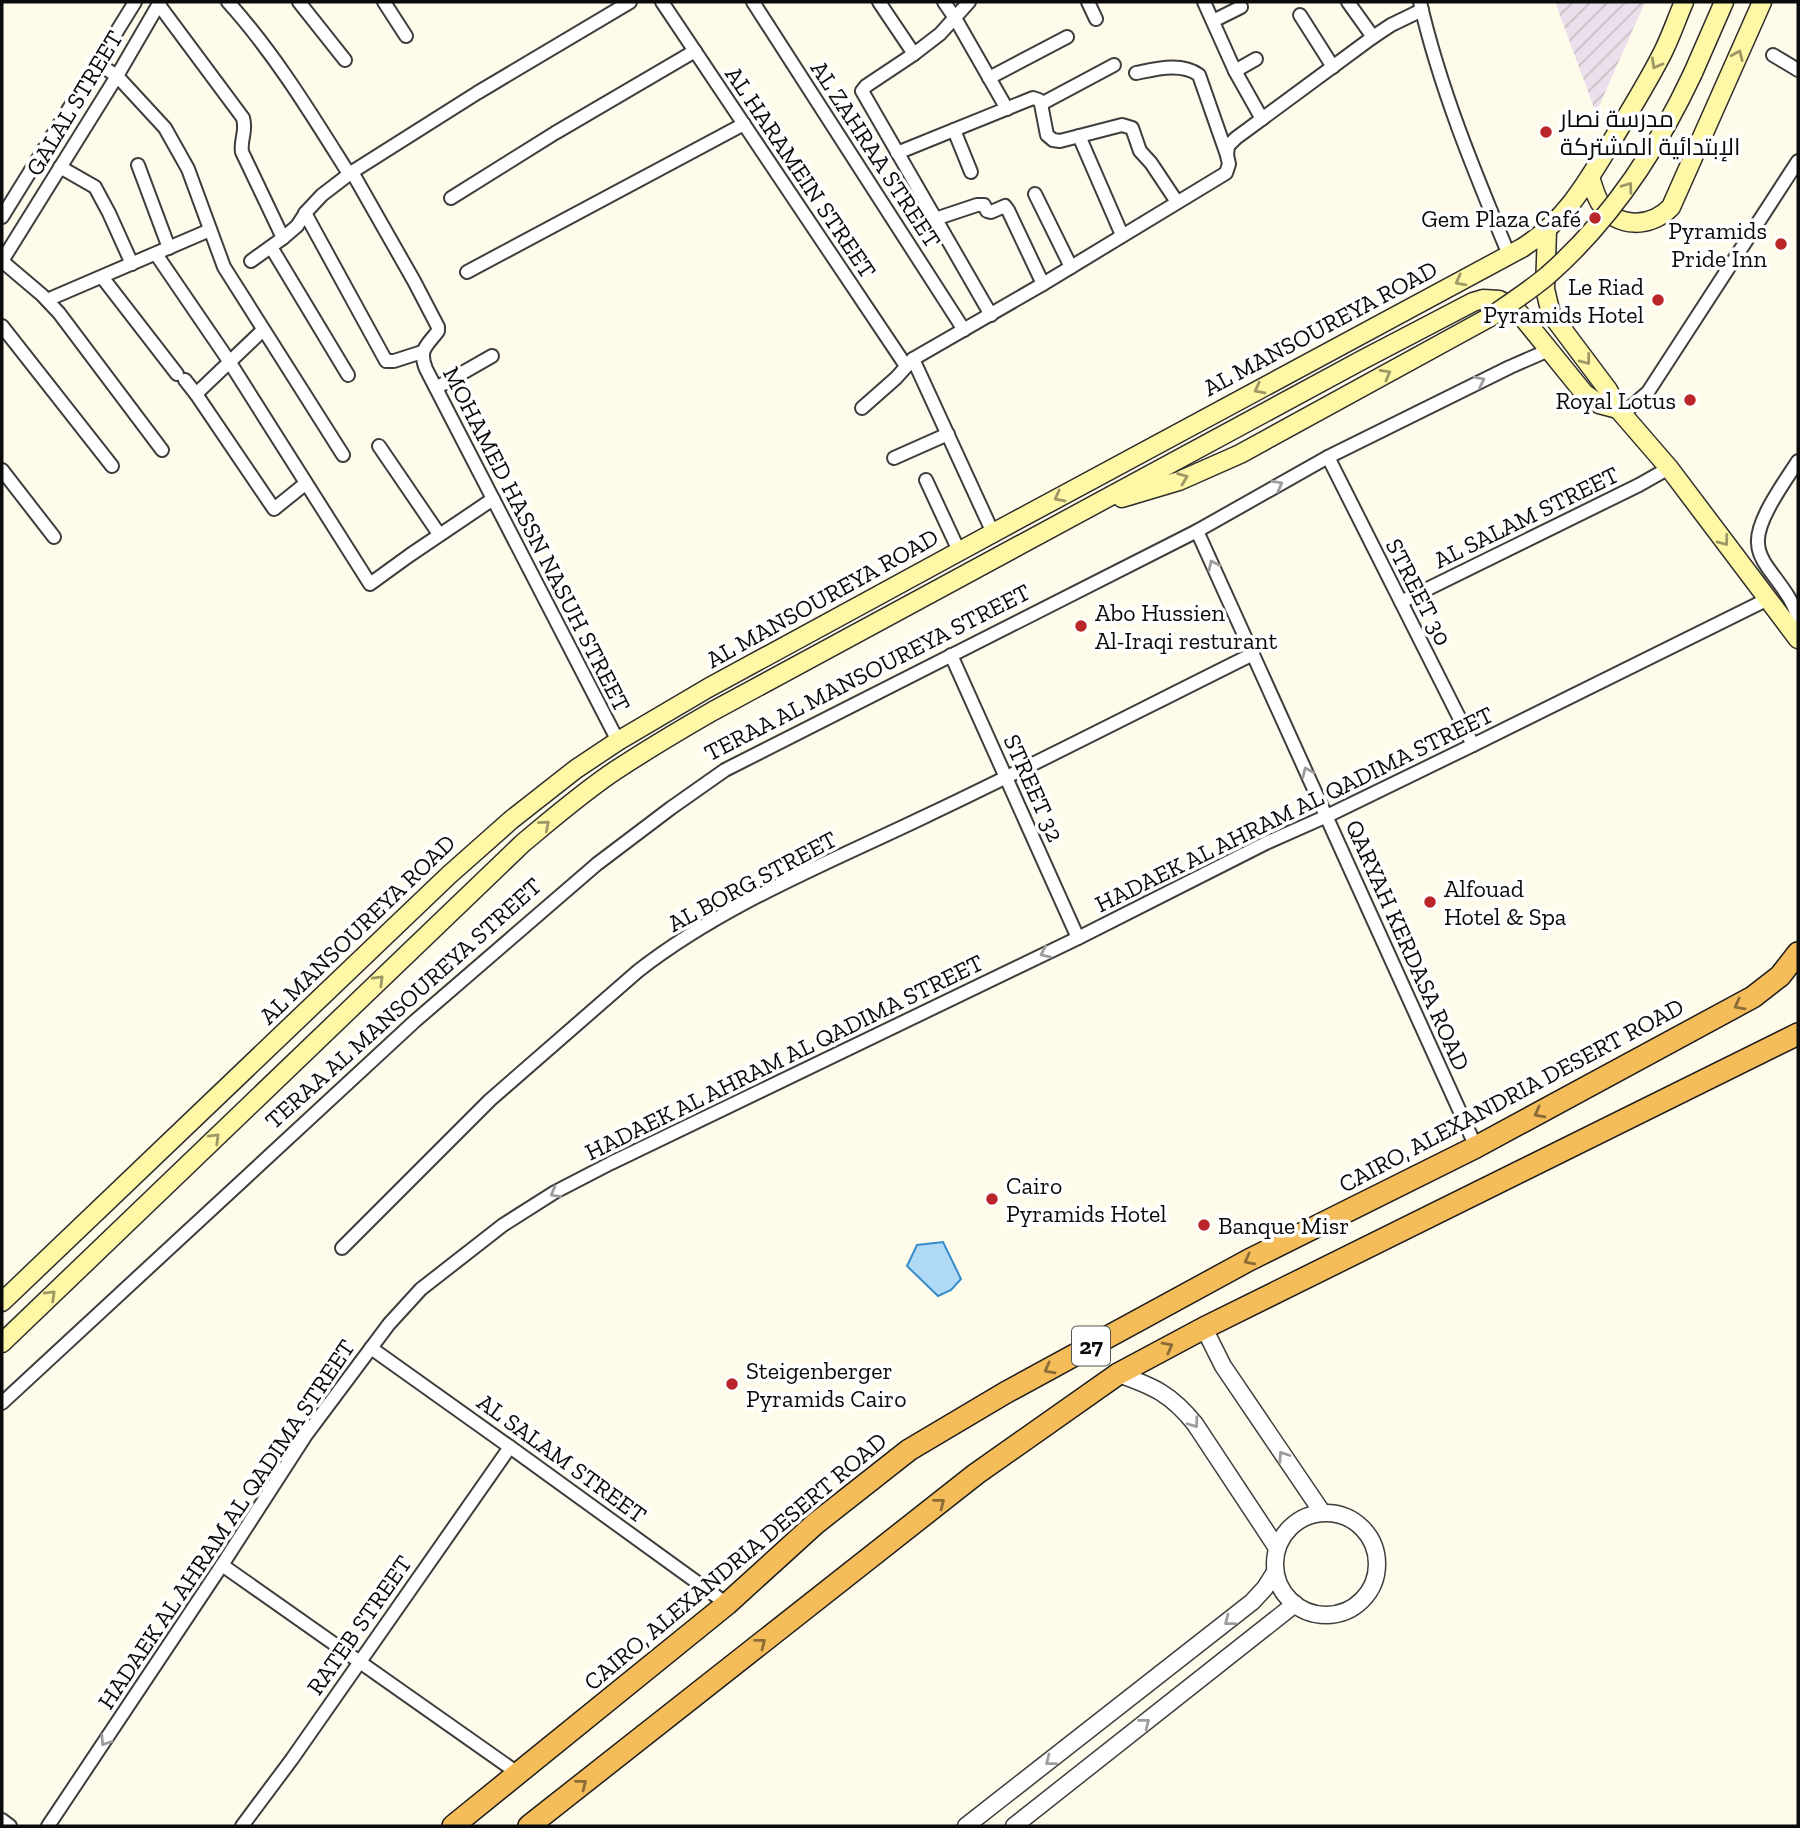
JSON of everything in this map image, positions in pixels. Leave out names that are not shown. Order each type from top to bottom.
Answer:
[{"type":"highway","name":"CAIRO, ALEXANDRIA DESERT ROAD","points":[[453,1826],[727,1604],[815,1524],[909,1450],[1005,1393],[1249,1260],[1476,1147],[1753,997],[1780,976],[1796,958]]},
{"type":"highway","name":"27","points":[[529,1826],[976,1474],[1118,1374],[1204,1328],[1798,1034]]},
{"type":"main road","name":"AL MANSOUREYA ROAD","points":[[2,1302],[479,846],[543,794],[618,741],[708,688],[1509,255],[1547,231],[1571,205],[1626,119],[1663,51],[1684,2]]},
{"type":"main road","points":[[1095,505],[1179,481],[1240,454],[1490,317],[1545,277],[1570,255],[1612,209],[1648,157],[1680,102],[1724,2]]},
{"type":"main road","points":[[1590,177],[1601,204],[1622,221],[1649,222],[1671,207],[1762,2]]},
{"type":"main road","points":[[1547,231],[1545,289],[1551,314],[1621,411],[1669,468],[1798,639]]},
{"type":"main road","name":"AL MANSOUREYA ROAD","points":[[2,1343],[523,843],[614,771],[713,711],[1473,302],[1483,299],[1499,300],[1515,308],[1584,393],[1599,404],[1621,411]]},
{"type":"main road","points":[[218,1096],[238,1116]]},
{"type":"street","name":"GALAL STREET","points":[[4,208],[135,2]]},
{"type":"street","name":"MOHAMED HASSN NASUH STREET","points":[[228,2],[274,60],[312,115],[414,281],[438,327],[436,334],[424,347],[424,362],[618,741]]},
{"type":"street","points":[[299,2],[345,60]]},
{"type":"street","points":[[384,2],[406,36]]},
{"type":"street","points":[[251,261],[283,238],[322,195],[350,173],[630,2]]},
{"type":"street","name":"AL HARAMEIN STREET","points":[[662,2],[909,363],[948,434],[993,533]]},
{"type":"street","name":"AL ZAHRAA STREET","points":[[753,2],[964,330]]},
{"type":"street","points":[[880,2],[914,54]]},
{"type":"street","points":[[944,2],[1007,109]]},
{"type":"street","points":[[970,2],[940,34],[862,91],[991,315]]},
{"type":"street","points":[[1088,2],[1096,19]]},
{"type":"street","points":[[1204,2],[1235,71],[1262,119]]},
{"type":"street","points":[[1348,2],[1373,37]]},
{"type":"street","name":"GALAL STREET","points":[[2,261],[160,3]]},
{"type":"street","points":[[160,3],[243,118],[245,127],[240,144],[242,152],[283,238]]},
{"type":"street","points":[[1227,155],[1228,146],[1236,138],[1373,37],[1421,6],[1436,62],[1472,164],[1509,255]]},
{"type":"street","points":[[1213,21],[1241,7]]},
{"type":"street","points":[[1300,15],[1333,67]]},
{"type":"street","points":[[989,79],[1067,37]]},
{"type":"street","points":[[451,198],[695,51]]},
{"type":"street","points":[[1773,55],[1798,70]]},
{"type":"street","points":[[1235,71],[1256,59]]},
{"type":"street","points":[[97,63],[117,76],[165,128],[188,169],[223,267],[343,455]]},
{"type":"street","points":[[1041,104],[1114,65]]},
{"type":"street","points":[[862,408],[896,379],[909,363],[1226,173],[1229,164],[1227,155],[1199,75],[1189,69],[1175,67],[1136,73]]},
{"type":"street","points":[[897,153],[1034,98],[1041,104],[1047,135],[1053,140],[1060,141],[1122,125],[1132,128],[1140,151],[1152,163],[1177,202]]},
{"type":"street","points":[[467,272],[744,124]]},
{"type":"street","points":[[954,130],[971,172]]},
{"type":"street","points":[[1079,136],[1122,235]]},
{"type":"street","points":[[1621,411],[1648,392],[1798,160]]},
{"type":"street","points":[[138,165],[169,248]]},
{"type":"street","points":[[60,167],[95,187],[132,264]]},
{"type":"street","points":[[1035,194],[1071,267]]},
{"type":"street","points":[[935,219],[981,204],[991,212],[1005,206],[1043,284]]},
{"type":"street","points":[[305,213],[386,361],[394,362],[422,352]]},
{"type":"street","points":[[47,300],[210,230]]},
{"type":"street","points":[[271,247],[348,376]]},
{"type":"street","points":[[156,254],[229,362],[370,584],[493,499]]},
{"type":"street","points":[[2,261],[47,300],[162,450]]},
{"type":"street","points":[[102,277],[196,394],[274,509],[305,484]]},
{"type":"street","points":[[2,326],[112,466]]},
{"type":"street","points":[[196,394],[263,330]]},
{"type":"street","name":"TERAA AL MANSOUREYA STREET","points":[[2,1403],[405,1030],[597,864],[725,769],[1197,531],[1328,457],[1549,350]]},
{"type":"street","points":[[436,388],[492,356]]},
{"type":"street","points":[[894,458],[948,434]]},
{"type":"street","points":[[379,446],[439,534]]},
{"type":"street","name":"STREET 30","points":[[1328,457],[1473,745]]},
{"type":"street","points":[[1798,461],[1760,526],[1758,543],[1762,559],[1788,594],[1798,619]]},
{"type":"street","name":"AL SALAM STREET","points":[[1401,602],[1628,491],[1669,468]]},
{"type":"street","points":[[2,470],[54,537]]},
{"type":"street","points":[[926,480],[959,551]]},
{"type":"street","name":"QARYAH KERDASA ROAD","points":[[1197,531],[1476,1147]]},
{"type":"street","name":"HADAEK AL AHRAM AL QADIMA STREET","points":[[48,1826],[306,1435],[389,1324],[421,1289],[503,1225],[555,1192],[611,1163],[1078,938],[1768,599]]},
{"type":"street","name":"AL BORG STREET","points":[[342,1248],[490,1100],[659,955],[728,911],[1253,654]]},
{"type":"street","name":"STREET 32","points":[[951,655],[1078,938]]},
{"type":"street","points":[[1204,1328],[1223,1366],[1322,1512]]},
{"type":"street","name":"AL SALAM STREET","points":[[371,1348],[727,1604]]},
{"type":"street","points":[[1118,1374],[1147,1384],[1167,1395],[1183,1409],[1277,1548]]},
{"type":"street","name":"RATEB STREET","points":[[242,1826],[292,1759],[510,1447]]},
{"type":"street","points":[[1322,1512],[1337,1513],[1364,1529],[1377,1557],[1376,1574],[1361,1601],[1340,1613],[1328,1615],[1301,1609],[1280,1587],[1275,1572],[1277,1548],[1283,1535],[1307,1516],[1322,1512]]},
{"type":"street","points":[[222,1564],[519,1774]]},
{"type":"street","points":[[966,1826],[1252,1602],[1275,1572]]},
{"type":"street","points":[[1014,1826],[1295,1604]]},
{"type":"street","points":[[2,1820],[10,1826]]},
{"type":"shaded area","points":[[1555,2],[1645,2],[1596,113]]},
{"type":"water","points":[[943,1242],[961,1279],[951,1290],[938,1296],[907,1266],[917,1245]]},
{"type":"place","name":"مدرسة نصار الإبتدائية المشتركة","points":[[1546,132]]},
{"type":"place","name":"Gem Plaza Café","points":[[1595,218]]},
{"type":"place","name":"Pyramids Pride Inn","points":[[1781,244]]},
{"type":"place","name":"Le Riad Pyramids Hotel","points":[[1658,300]]},
{"type":"place","name":"Royal Lotus","points":[[1690,400]]},
{"type":"place","name":"Abo Hussien Al-Iraqi resturant","points":[[1081,626]]},
{"type":"place","name":"Alfouad Hotel & Spa","points":[[1430,902]]},
{"type":"place","name":"Cairo Pyramids Hotel","points":[[992,1199]]},
{"type":"place","name":"Banque Misr","points":[[1204,1225]]},
{"type":"place","name":"Steigenberger Pyramids Cairo","points":[[732,1384]]}]
